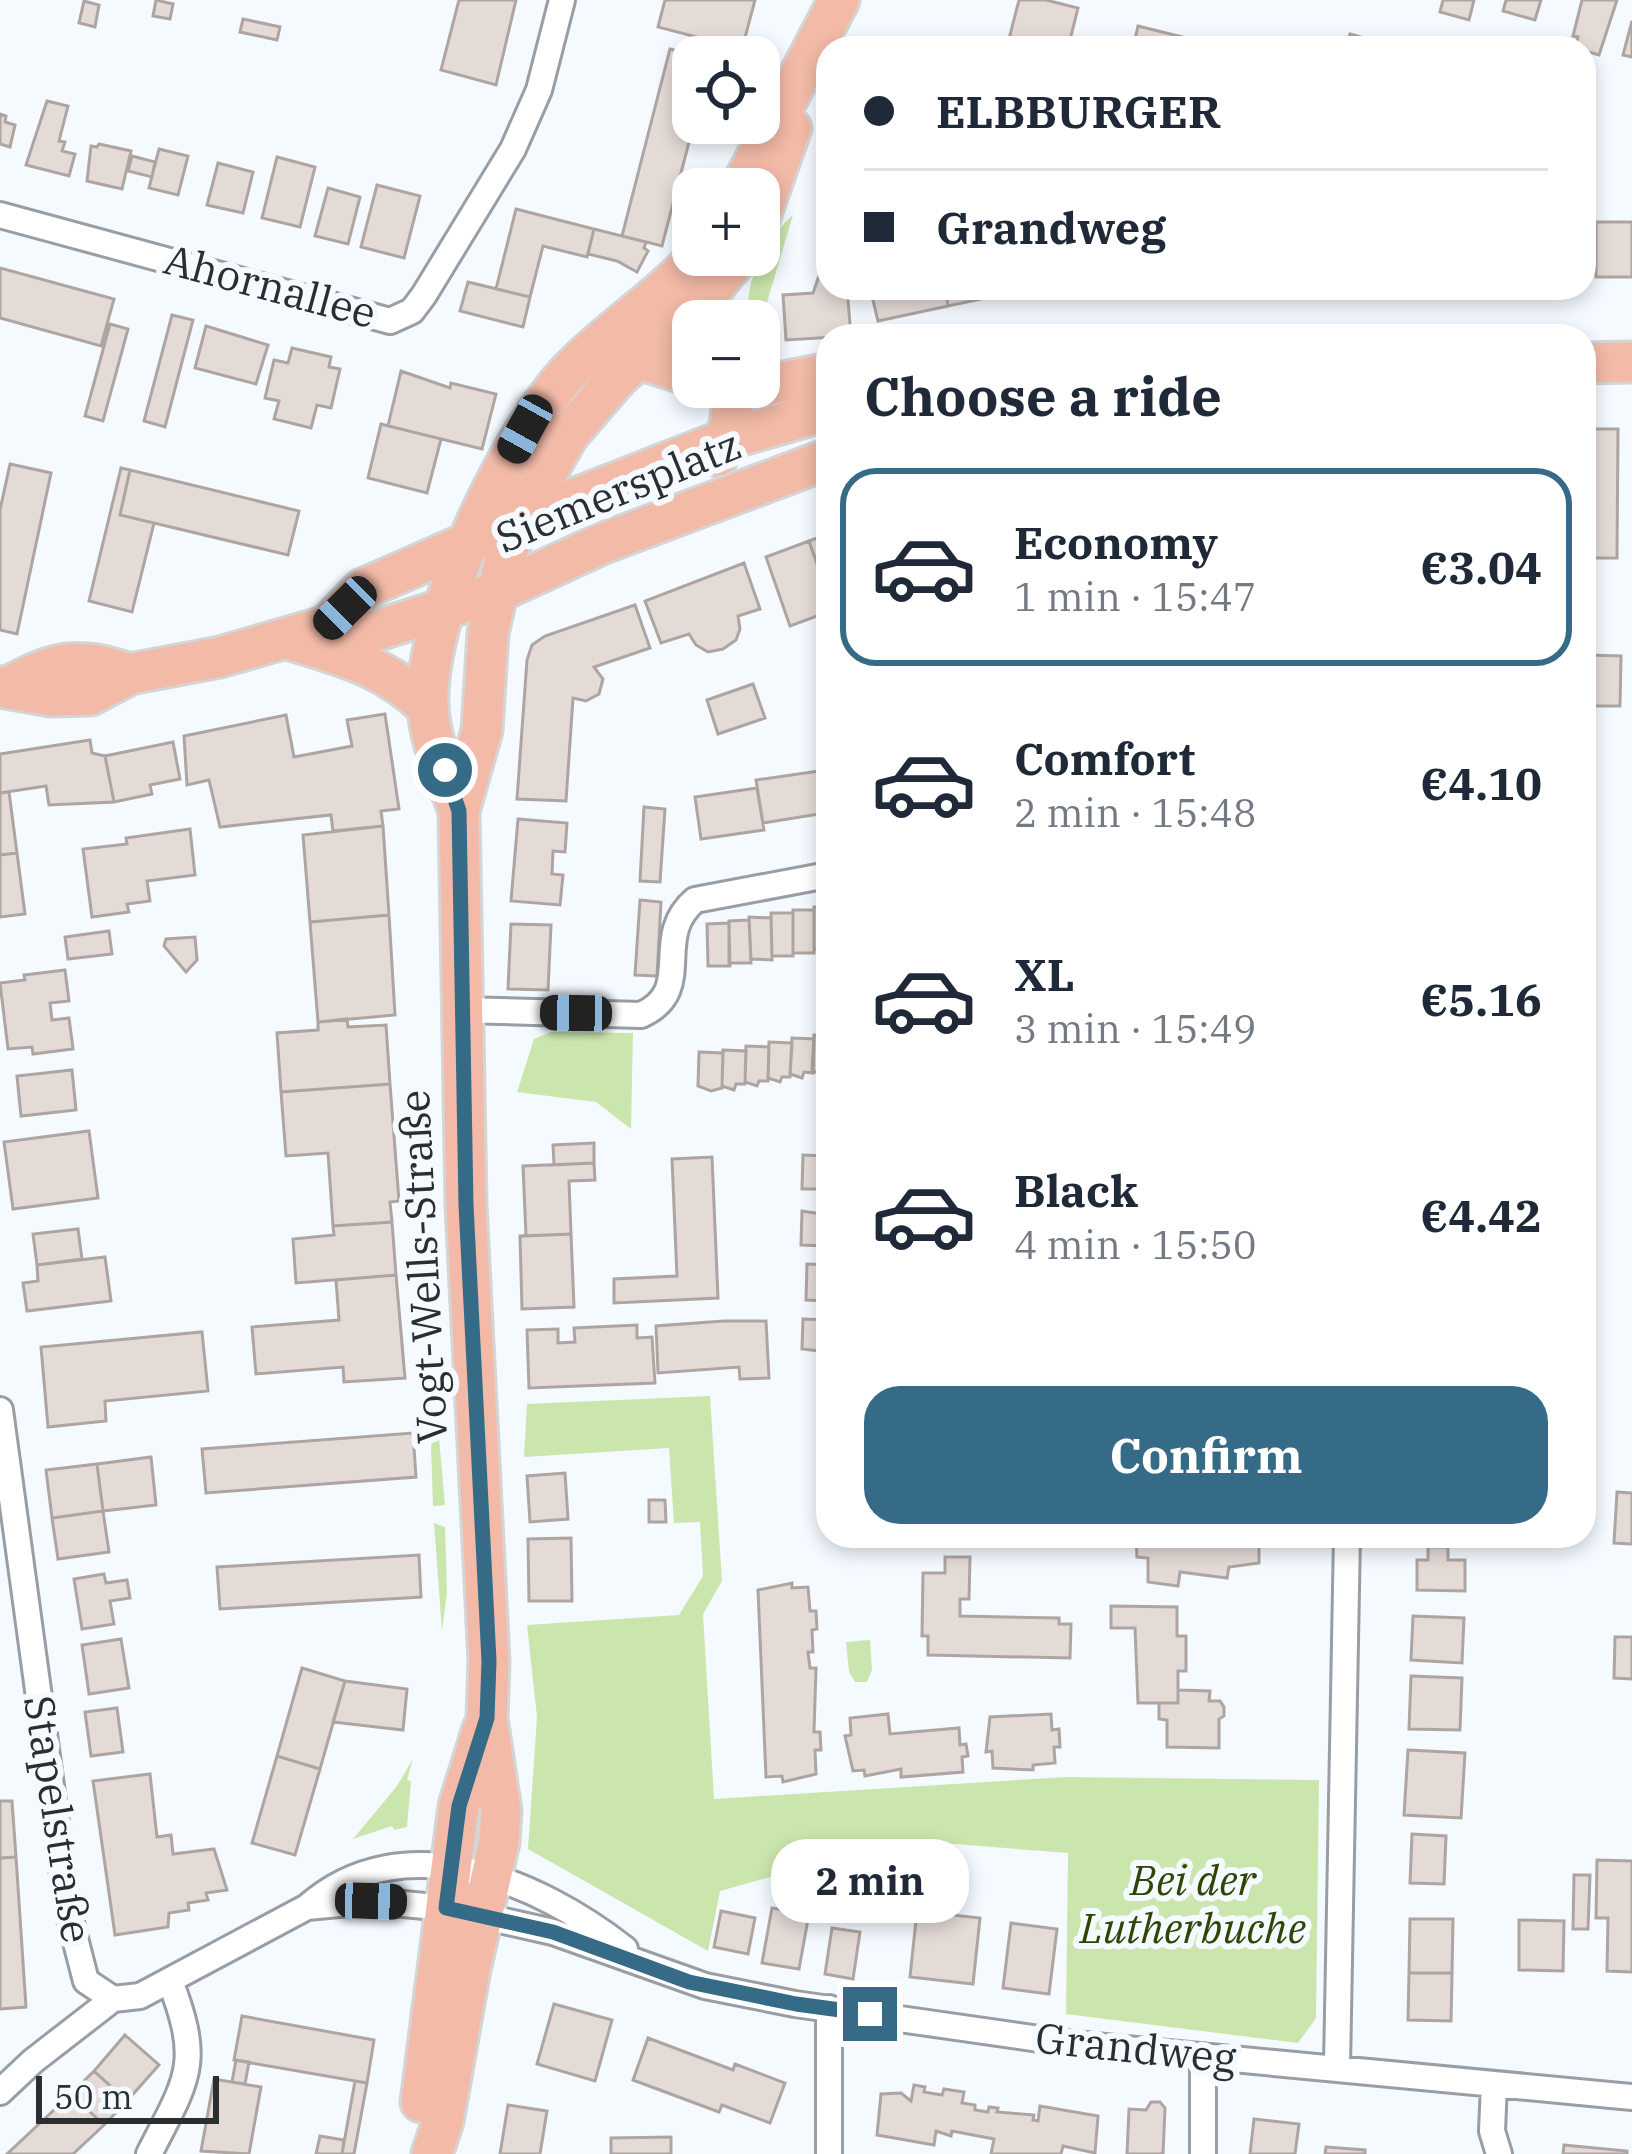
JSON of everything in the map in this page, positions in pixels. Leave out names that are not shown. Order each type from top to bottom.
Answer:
[{"type":"main road","points":[[822,36],[839,0]]},
{"type":"main road","points":[[751,168],[816,49]]},
{"type":"main road","points":[[779,168],[816,50]]},
{"type":"main road","points":[[5,686],[51,696],[91,694],[130,674],[327,626],[375,631],[467,586],[525,429],[579,362],[667,289],[691,276]]},
{"type":"main road","name":"Vogt-Wells-Straße","points":[[459,811],[430,730],[430,656],[467,586],[520,520],[568,435],[618,377],[693,312],[714,276]]},
{"type":"main road","points":[[1596,340],[1632,340]]},
{"type":"main road","points":[[579,362],[610,353],[672,369]]},
{"type":"main road","points":[[1596,363],[1632,362]]},
{"type":"main road","points":[[780,382],[816,375]]},
{"type":"main road","points":[[692,509],[725,440],[730,408]]},
{"type":"main road","name":"Siemersplatz","points":[[467,586],[520,520],[725,440],[816,413]]},
{"type":"main road","name":"Siemersplatz","points":[[467,586],[601,544],[816,463]]},
{"type":"main road","name":"Vogt-Wells-Straße","points":[[467,586],[482,730],[459,811],[466,1205],[489,1661],[487,1718],[501,1811],[474,1900]]},
{"type":"main road","points":[[288,639],[373,666],[409,688],[428,708]]},
{"type":"main road","name":"Vogt-Wells-Straße","points":[[474,1900],[452,1868],[459,1806],[487,1718]]},
{"type":"main road","points":[[420,2154],[418,2118],[474,1900]]},
{"type":"main road","points":[[432,2154],[443,2121],[474,1900]]},
{"type":"street","name":"Ahornallee","points":[[0,215],[391,321],[412,311],[424,295],[512,149],[538,90],[562,0]]},
{"type":"street","points":[[461,1010],[641,1015],[658,1007],[671,983],[673,929],[680,913],[695,900],[816,877]]},
{"type":"street","name":"Stapelstraße","points":[[0,1410],[68,1911],[86,1981],[113,1999]]},
{"type":"street","points":[[1337,2066],[1347,1548]]},
{"type":"street","points":[[0,2092],[113,1999],[129,2000],[170,1981],[307,1907],[331,1886],[374,1869],[404,1864],[452,1868]]},
{"type":"street","points":[[307,1907],[474,1900]]},
{"type":"street","name":"Grandweg","points":[[474,1900],[705,1986],[829,2008],[1073,2044],[1632,2097]]},
{"type":"street","name":"Grandweg","points":[[474,1900],[554,1903],[646,1965]]},
{"type":"street","points":[[149,2154],[189,2065],[185,2020],[170,1981]]},
{"type":"street","points":[[829,2008],[829,2154]]},
{"type":"street","points":[[1203,2056],[1203,2154]]},
{"type":"street","points":[[1494,2084],[1492,2131],[1499,2154]]},
{"type":"green space","points":[[793,215],[780,259],[780,229]]},
{"type":"green space","points":[[754,276],[775,276],[768,300],[749,300]]},
{"type":"green space","points":[[551,1032],[633,1033],[631,1129],[596,1102],[517,1092],[534,1039]]},
{"type":"green space","name":"Bei der Lutherbuche","points":[[710,1396],[722,1581],[703,1614],[714,1799],[1065,1777],[1319,1780],[1316,2018],[1298,2043],[1066,2014],[1068,1853],[903,1840],[720,1891],[708,1951],[528,1849],[537,1717],[527,1625],[679,1615],[703,1576],[700,1522],[674,1523],[669,1448],[524,1457],[527,1404]]},
{"type":"green space","points":[[437,1415],[445,1505],[433,1506],[431,1447]]},
{"type":"green space","points":[[434,1523],[445,1527],[447,1592],[442,1631]]},
{"type":"green space","points":[[870,1640],[872,1670],[867,1682],[855,1682],[849,1672],[846,1642]]},
{"type":"green space","points":[[413,1759],[407,1780],[411,1781],[407,1827],[394,1830],[392,1826],[353,1839],[397,1786]]},
{"type":"building","points":[[156,0],[173,4],[170,19],[153,16]]},
{"type":"building","points":[[459,0],[516,0],[496,85],[441,70]]},
{"type":"building","points":[[665,0],[755,0],[745,36],[692,36],[658,27]]},
{"type":"building","points":[[1019,0],[1046,0],[1078,8],[1071,36],[1010,36]]},
{"type":"building","points":[[1443,0],[1474,0],[1469,20],[1440,12]]},
{"type":"building","points":[[1506,0],[1541,0],[1535,20],[1503,11]]},
{"type":"building","points":[[1582,0],[1617,0],[1599,55],[1596,36],[1573,36]]},
{"type":"building","points":[[84,1],[99,5],[95,27],[79,23]]},
{"type":"building","points":[[243,19],[280,27],[277,40],[240,32]]},
{"type":"building","points":[[1632,21],[1632,57],[1623,55]]},
{"type":"building","points":[[1138,26],[1179,36],[1136,36]]},
{"type":"building","points":[[672,50],[672,144],[689,144],[682,168],[672,168],[672,208],[662,246],[622,236]]},
{"type":"building","points":[[47,101],[68,106],[59,141],[65,142],[62,151],[75,154],[69,176],[26,165]]},
{"type":"building","points":[[0,114],[15,125],[10,147],[0,144]]},
{"type":"building","points":[[91,146],[131,151],[122,189],[87,181]]},
{"type":"building","points":[[159,149],[188,156],[178,195],[149,188]]},
{"type":"building","points":[[132,156],[155,162],[152,177],[128,171]]},
{"type":"building","points":[[277,157],[315,167],[300,227],[262,218]]},
{"type":"building","points":[[218,163],[253,172],[243,213],[207,205]]},
{"type":"building","points":[[377,185],[420,196],[404,258],[361,247]]},
{"type":"building","points":[[328,188],[360,197],[348,244],[315,236]]},
{"type":"building","points":[[516,209],[594,229],[587,257],[543,246],[530,297],[496,289]]},
{"type":"building","points":[[1596,222],[1632,222],[1632,277],[1596,277]]},
{"type":"building","points":[[594,229],[646,242],[648,251],[637,272],[588,254]]},
{"type":"building","points":[[0,268],[114,299],[101,346],[0,318]]},
{"type":"building","points":[[468,282],[530,297],[523,327],[460,311]]},
{"type":"building","points":[[816,284],[816,300],[848,300],[850,324],[816,324],[816,338],[786,340],[783,295],[813,293]]},
{"type":"building","points":[[873,300],[947,300],[948,306],[878,321]]},
{"type":"building","points":[[172,315],[193,320],[165,427],[144,421]]},
{"type":"building","points":[[110,324],[128,329],[103,421],[85,416]]},
{"type":"building","points":[[206,326],[268,345],[256,384],[195,368]]},
{"type":"building","points":[[292,348],[331,357],[329,367],[340,369],[331,408],[317,405],[311,428],[274,419],[279,401],[265,398],[274,360],[288,363]]},
{"type":"building","points":[[401,371],[450,388],[451,383],[496,394],[482,449],[388,426]]},
{"type":"building","points":[[381,424],[441,439],[427,493],[368,478]]},
{"type":"building","points":[[1596,429],[1618,429],[1617,558],[1596,558]]},
{"type":"building","points":[[10,464],[51,473],[17,634],[0,630],[0,510]]},
{"type":"building","points":[[121,468],[130,470],[120,515],[154,523],[132,612],[89,601]]},
{"type":"building","points":[[130,470],[299,511],[288,555],[120,515]]},
{"type":"building","points":[[809,541],[816,561],[816,616],[790,626],[766,557]]},
{"type":"building","points":[[744,563],[760,609],[738,616],[736,640],[708,652],[689,634],[661,643],[645,601]]},
{"type":"building","points":[[635,605],[650,648],[594,667],[603,679],[599,694],[586,701],[573,698],[566,801],[517,799],[532,645],[545,636]]},
{"type":"building","points":[[1596,655],[1621,656],[1620,706],[1596,706]]},
{"type":"building","points":[[753,684],[765,718],[718,734],[707,700]]},
{"type":"building","points":[[385,714],[399,809],[381,811],[383,826],[333,831],[331,815],[220,827],[209,780],[187,785],[184,736],[286,715],[294,757],[352,746],[347,720]]},
{"type":"building","points":[[90,740],[92,753],[105,756],[114,802],[49,805],[46,786],[0,793],[0,754]]},
{"type":"building","points":[[173,742],[180,779],[150,785],[152,794],[114,802],[105,756]]},
{"type":"building","points":[[816,771],[816,814],[763,823],[756,780]]},
{"type":"building","points":[[757,788],[764,830],[701,839],[695,797]]},
{"type":"building","points":[[9,792],[17,853],[0,855],[0,793]]},
{"type":"building","points":[[644,807],[665,809],[660,882],[640,881]]},
{"type":"building","points":[[518,819],[567,823],[565,852],[553,851],[552,874],[563,875],[560,905],[511,901]]},
{"type":"building","points":[[383,826],[389,915],[310,922],[303,835]]},
{"type":"building","points":[[190,829],[195,875],[147,881],[150,901],[127,904],[129,912],[92,917],[83,849]]},
{"type":"building","points":[[17,853],[25,914],[0,917],[0,855]]},
{"type":"building","points":[[640,900],[661,902],[657,976],[635,975]]},
{"type":"building","points":[[793,910],[814,910],[814,953],[793,953]]},
{"type":"building","points":[[771,913],[793,913],[793,956],[772,956]]},
{"type":"building","points":[[389,915],[395,1015],[318,1022],[310,922]]},
{"type":"building","points":[[749,917],[771,918],[772,960],[751,959]]},
{"type":"building","points":[[749,920],[751,963],[729,963],[729,921]]},
{"type":"building","points":[[729,923],[730,966],[708,966],[707,924]]},
{"type":"building","points":[[511,924],[551,925],[548,990],[508,989]]},
{"type":"building","points":[[109,931],[112,954],[68,959],[65,937]]},
{"type":"building","points":[[195,937],[197,960],[186,972],[164,946],[166,939]]},
{"type":"building","points":[[65,970],[69,1001],[50,1003],[52,1020],[69,1018],[73,1049],[33,1054],[32,1047],[8,1049],[0,983]]},
{"type":"building","points":[[347,1019],[348,1027],[386,1025],[390,1084],[281,1092],[277,1033],[318,1030],[318,1022]]},
{"type":"building","points":[[814,1035],[816,1035],[816,1072],[812,1071]]},
{"type":"building","points":[[792,1038],[814,1039],[813,1073],[804,1072],[802,1078],[790,1074]]},
{"type":"building","points":[[769,1042],[792,1043],[790,1077],[780,1082],[768,1078]]},
{"type":"building","points":[[746,1046],[769,1047],[768,1081],[759,1081],[757,1086],[745,1082]]},
{"type":"building","points":[[723,1050],[746,1051],[745,1084],[736,1084],[734,1090],[722,1086]]},
{"type":"building","points":[[699,1052],[723,1053],[722,1088],[711,1091],[698,1086]]},
{"type":"building","points":[[72,1070],[76,1110],[21,1116],[17,1076]]},
{"type":"building","points":[[390,1084],[399,1201],[390,1202],[392,1222],[333,1226],[328,1153],[286,1156],[281,1092]]},
{"type":"building","points":[[89,1131],[98,1198],[13,1209],[4,1142]]},
{"type":"building","points":[[594,1143],[594,1163],[554,1165],[553,1145]]},
{"type":"building","points":[[803,1155],[816,1156],[816,1189],[802,1189]]},
{"type":"building","points":[[712,1157],[718,1298],[614,1303],[614,1279],[677,1276],[672,1159]]},
{"type":"building","points":[[594,1163],[595,1180],[569,1181],[571,1234],[526,1236],[523,1166]]},
{"type":"building","points":[[802,1211],[816,1213],[816,1246],[801,1245]]},
{"type":"building","points":[[392,1222],[396,1275],[296,1283],[293,1239],[334,1235],[333,1226]]},
{"type":"building","points":[[78,1229],[82,1259],[37,1265],[33,1234]]},
{"type":"building","points":[[571,1234],[574,1307],[522,1309],[520,1236]]},
{"type":"building","points":[[105,1257],[111,1301],[27,1311],[23,1283],[38,1281],[37,1265]]},
{"type":"building","points":[[807,1264],[816,1264],[816,1300],[806,1300]]},
{"type":"building","points":[[396,1275],[405,1378],[344,1382],[343,1367],[256,1374],[252,1327],[339,1320],[336,1280]]},
{"type":"building","points":[[803,1319],[816,1320],[816,1351],[802,1349]]},
{"type":"building","points":[[766,1321],[769,1378],[740,1379],[739,1367],[658,1373],[656,1326]]},
{"type":"building","points":[[637,1325],[637,1338],[652,1337],[655,1383],[529,1388],[527,1330],[558,1329],[558,1343],[575,1342],[574,1328]]},
{"type":"building","points":[[202,1332],[208,1391],[105,1401],[106,1421],[48,1427],[41,1347]]},
{"type":"building","points":[[413,1433],[416,1477],[206,1493],[202,1449]]},
{"type":"building","points":[[151,1457],[156,1505],[103,1511],[97,1464]]},
{"type":"building","points":[[97,1464],[103,1511],[52,1518],[46,1470]]},
{"type":"building","points":[[565,1473],[568,1519],[530,1522],[527,1476]]},
{"type":"building","points":[[1617,1492],[1632,1493],[1632,1544],[1614,1543]]},
{"type":"building","points":[[649,1500],[665,1500],[666,1522],[649,1522]]},
{"type":"building","points":[[103,1511],[109,1552],[58,1559],[52,1518]]},
{"type":"building","points":[[571,1538],[572,1601],[529,1601],[528,1539]]},
{"type":"building","points":[[1137,1548],[1259,1548],[1259,1563],[1229,1567],[1227,1578],[1180,1572],[1178,1586],[1148,1582],[1148,1558],[1137,1557]]},
{"type":"building","points":[[1428,1548],[1448,1548],[1448,1560],[1465,1560],[1465,1591],[1417,1590],[1417,1560],[1428,1560]]},
{"type":"building","points":[[419,1555],[421,1597],[220,1609],[217,1567]]},
{"type":"building","points":[[945,1557],[970,1557],[969,1599],[960,1599],[960,1616],[1059,1618],[1059,1624],[1071,1624],[1070,1658],[928,1655],[928,1636],[922,1636],[923,1573],[945,1573]]},
{"type":"building","points":[[104,1574],[106,1583],[127,1580],[130,1598],[110,1601],[114,1624],[82,1629],[74,1579]]},
{"type":"building","points":[[792,1583],[792,1588],[808,1587],[810,1611],[816,1611],[813,1652],[808,1652],[810,1668],[816,1668],[814,1732],[820,1732],[821,1750],[815,1750],[816,1774],[783,1782],[782,1776],[766,1777],[758,1590]]},
{"type":"building","points":[[1111,1606],[1177,1607],[1177,1636],[1186,1636],[1186,1671],[1178,1671],[1178,1703],[1138,1703],[1135,1628],[1111,1628]]},
{"type":"building","points":[[1413,1616],[1464,1618],[1462,1663],[1411,1660]]},
{"type":"building","points":[[1615,1637],[1632,1637],[1632,1679],[1614,1678]]},
{"type":"building","points":[[121,1639],[129,1688],[89,1694],[82,1645]]},
{"type":"building","points":[[302,1668],[345,1681],[320,1769],[277,1756]]},
{"type":"building","points":[[1411,1676],[1462,1678],[1460,1730],[1409,1729]]},
{"type":"building","points":[[345,1681],[407,1689],[403,1730],[333,1722]]},
{"type":"building","points":[[1178,1690],[1210,1691],[1209,1701],[1220,1701],[1224,1716],[1219,1719],[1219,1748],[1167,1747],[1167,1720],[1159,1719],[1159,1703],[1178,1703]]},
{"type":"building","points":[[117,1708],[123,1752],[91,1756],[85,1712]]},
{"type":"building","points":[[888,1714],[890,1734],[959,1728],[960,1745],[966,1744],[968,1756],[962,1757],[963,1772],[901,1777],[901,1769],[865,1776],[864,1770],[853,1771],[845,1736],[851,1735],[850,1718]]},
{"type":"building","points":[[1051,1714],[1052,1730],[1059,1729],[1055,1763],[1033,1765],[1033,1770],[993,1768],[992,1751],[986,1752],[990,1717]]},
{"type":"building","points":[[1408,1750],[1465,1753],[1461,1818],[1404,1815]]},
{"type":"building","points":[[277,1756],[320,1769],[295,1855],[252,1843]]},
{"type":"building","points":[[150,1774],[157,1837],[171,1835],[173,1854],[214,1849],[227,1890],[206,1893],[208,1900],[169,1913],[168,1927],[115,1935],[93,1781]]},
{"type":"building","points":[[0,1801],[12,1801],[16,1857],[0,1858]]},
{"type":"building","points":[[1412,1834],[1446,1836],[1444,1884],[1410,1883]]},
{"type":"building","points":[[16,1857],[26,2007],[0,2009],[0,1858]]},
{"type":"building","points":[[1597,1860],[1632,1861],[1632,1972],[1607,1971],[1608,1918],[1596,1918]]},
{"type":"building","points":[[1574,1875],[1590,1875],[1588,1929],[1573,1929]]},
{"type":"building","points":[[772,1908],[809,1914],[799,1969],[762,1963]]},
{"type":"building","points":[[721,1911],[755,1918],[748,1954],[714,1947]]},
{"type":"building","points":[[917,1911],[980,1918],[973,1984],[910,1977]]},
{"type":"building","points":[[1410,1919],[1453,1919],[1452,1973],[1409,1973]]},
{"type":"building","points":[[1519,1920],[1564,1921],[1563,1971],[1519,1970]]},
{"type":"building","points":[[1011,1923],[1057,1929],[1049,1994],[1003,1988]]},
{"type":"building","points":[[832,1928],[860,1932],[853,1979],[825,1974]]},
{"type":"building","points":[[1409,1973],[1452,1973],[1451,2021],[1408,2020]]},
{"type":"building","points":[[554,2004],[612,2020],[595,2081],[537,2064]]},
{"type":"building","points":[[242,2016],[374,2040],[367,2083],[234,2060]]},
{"type":"building","points":[[125,2035],[159,2065],[127,2101],[94,2071]]},
{"type":"building","points":[[648,2038],[733,2070],[735,2064],[785,2083],[770,2123],[722,2105],[719,2112],[633,2080]]},
{"type":"building","points":[[236,2060],[249,2062],[245,2084],[232,2082]]},
{"type":"building","points":[[94,2071],[127,2101],[104,2125],[71,2094]]},
{"type":"building","points":[[214,2079],[261,2087],[249,2154],[201,2151]]},
{"type":"building","points":[[355,2081],[367,2083],[354,2154],[342,2154]]},
{"type":"building","points":[[914,2085],[942,2095],[944,2089],[964,2092],[962,2103],[975,2105],[975,2110],[998,2108],[997,2112],[1034,2115],[1033,2120],[1038,2121],[1040,2106],[1098,2116],[1095,2153],[1063,2146],[1061,2154],[991,2154],[994,2139],[952,2131],[951,2136],[936,2131],[934,2145],[877,2135],[881,2094],[901,2093],[911,2101]]},
{"type":"building","points":[[71,2094],[104,2125],[73,2154],[7,2154]]},
{"type":"building","points":[[1151,2102],[1165,2108],[1163,2154],[1127,2154],[1129,2109],[1146,2110]]},
{"type":"building","points":[[508,2105],[547,2111],[540,2154],[500,2154]]},
{"type":"building","points":[[1254,2119],[1299,2124],[1295,2154],[1250,2154]]},
{"type":"building","points":[[320,2136],[344,2140],[342,2154],[316,2154]]},
{"type":"building","points":[[671,2137],[671,2154],[611,2154],[611,2138]]},
{"type":"building","points":[[1564,2145],[1627,2151],[1627,2154],[1563,2154]]},
{"type":"building","points":[[1326,2147],[1365,2150],[1365,2154],[1325,2154]]},
{"type":"route","points":[[445,770],[459,811],[466,1205],[489,1661],[487,1718],[459,1806],[446,1908],[553,1932],[689,1982],[870,2014]]}]
